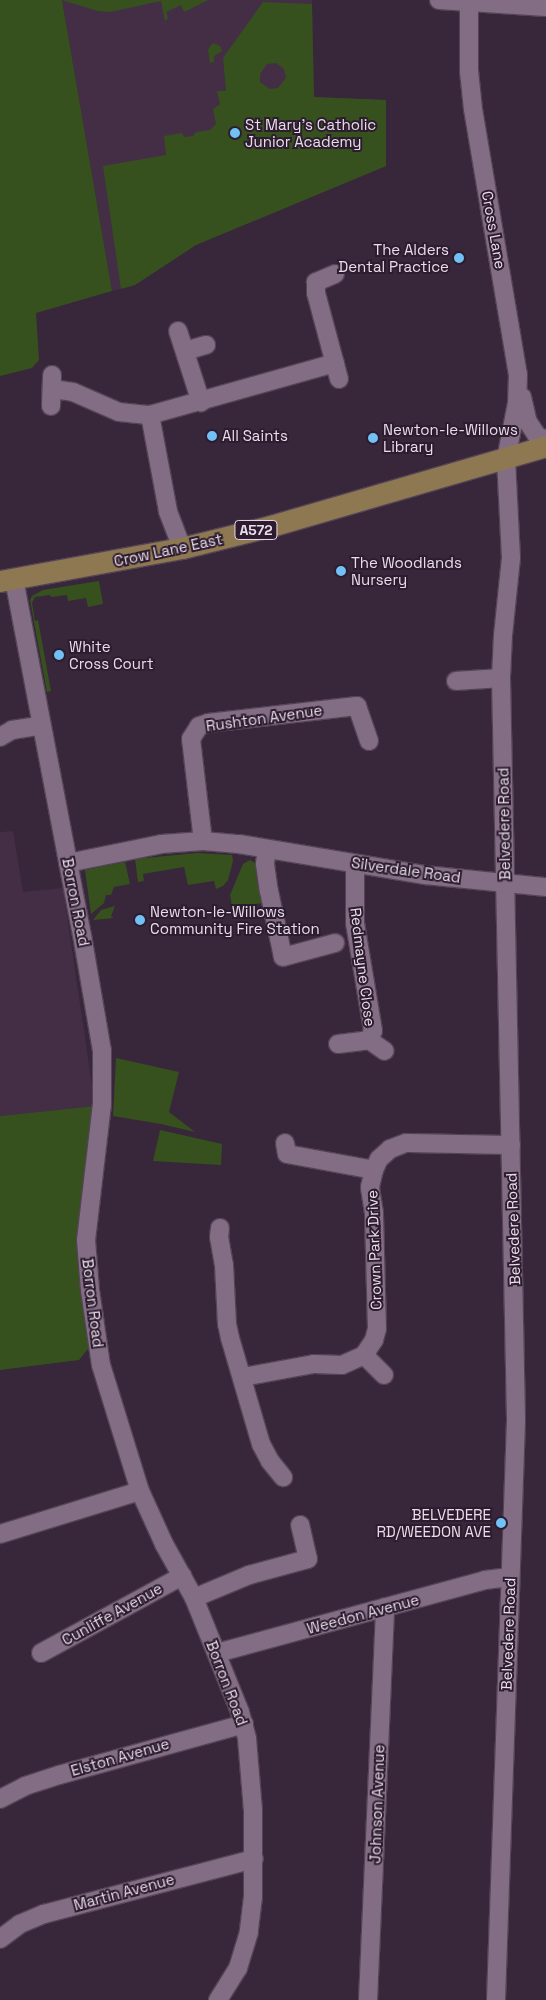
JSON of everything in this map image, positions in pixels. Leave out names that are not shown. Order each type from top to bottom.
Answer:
[{"type":"main road","name":"A572","points":[[506,459],[546,446]]},
{"type":"main road","name":"Crow Lane East","points":[[7,580],[182,548],[255,530],[506,459]]},
{"type":"street","points":[[439,0],[546,7]]},
{"type":"street","name":"Cross Lane","points":[[469,1],[469,71],[473,109],[518,375],[517,403],[506,459]]},
{"type":"street","points":[[51,390],[73,392],[119,412],[150,415],[337,371],[316,293],[316,282],[334,274]]},
{"type":"street","points":[[178,331],[201,402]]},
{"type":"street","points":[[185,351],[206,345]]},
{"type":"street","points":[[518,375],[528,422],[537,436],[546,440]]},
{"type":"street","points":[[150,415],[168,511],[182,548]]},
{"type":"street","name":"Belvedere Road","points":[[496,2000],[516,1422],[501,678],[503,635],[511,558],[506,459]]},
{"type":"street","name":"Borron Road","points":[[7,580],[42,725],[102,1051],[102,1104],[86,1240],[86,1258],[101,1365],[140,1491],[164,1544],[194,1598],[244,1724],[250,1774],[254,1859],[249,1932],[238,1968],[218,2000]]},
{"type":"street","points":[[456,681],[501,678]]},
{"type":"street","name":"Rushton Avenue","points":[[203,841],[191,747],[193,733],[199,726],[356,698],[369,741]]},
{"type":"street","points":[[0,737],[12,730],[42,725]]},
{"type":"street","name":"Silverdale Road","points":[[68,862],[161,844],[203,841],[267,849],[425,875],[546,887]]},
{"type":"street","points":[[267,849],[265,864],[268,891],[283,957],[335,943]]},
{"type":"street","name":"Redmayne Close","points":[[355,864],[355,923],[373,1031],[369,1040]]},
{"type":"street","name":"Redmayne Close","points":[[338,1044],[369,1040],[385,1051]]},
{"type":"street","name":"Crown Park Drive","points":[[364,1355],[374,1340],[377,1329],[374,1213],[370,1187],[374,1170],[384,1154],[406,1143],[510,1145]]},
{"type":"street","points":[[285,1153],[374,1170]]},
{"type":"street","points":[[220,1228],[219,1237],[225,1271],[227,1324],[262,1444],[270,1461],[284,1477]]},
{"type":"street","points":[[243,1377],[314,1364],[342,1365],[364,1355],[384,1375]]},
{"type":"street","points":[[0,1534],[140,1491]]},
{"type":"street","points":[[194,1598],[249,1575],[316,1557],[300,1525]]},
{"type":"street","name":"Cunliffe Avenue","points":[[41,1653],[182,1576]]},
{"type":"street","name":"Weedon Avenue","points":[[217,1653],[486,1580],[510,1577]]},
{"type":"street","name":"Johnson Avenue","points":[[368,2000],[385,1608]]},
{"type":"street","name":"Elston Avenue","points":[[0,1798],[25,1786],[59,1775],[244,1724]]},
{"type":"street","name":"Martin Avenue","points":[[0,1939],[20,1924],[44,1914],[254,1859]]},
{"type":"shaded area","name":"St Mary's Catholic Junior Academy","points":[[62,0],[100,7],[154,0],[312,0],[314,97],[386,100],[386,166],[196,245],[135,285],[112,291]]},
{"type":"shaded area","points":[[13,831],[23,892],[63,888],[95,1106],[0,1116],[0,832]]},
{"type":"green space","points":[[0,0],[62,0],[112,291],[36,313],[39,360],[32,368],[0,376]]},
{"type":"green space","points":[[62,0],[208,0],[184,12],[181,5],[166,12],[168,18],[165,21],[161,1],[110,12],[97,11]]},
{"type":"green space","points":[[263,2],[312,4],[314,97],[386,100],[386,166],[196,245],[135,285],[121,289],[103,166],[166,155],[164,136],[182,133],[184,137],[193,136],[196,132],[210,130],[216,124],[213,109],[220,104],[217,91],[226,91],[223,58]],"holes":[[[276,63],[284,69],[286,78],[278,88],[270,89],[260,82],[260,74],[267,64]]]},
{"type":"green space","points":[[213,43],[220,46],[222,51],[214,56],[214,62],[210,63],[208,49]]},
{"type":"green space","points":[[99,581],[103,604],[88,607],[86,598],[68,601],[67,595],[35,597],[32,603],[35,621],[38,620],[51,691],[47,692],[30,600],[32,596],[43,590]]},
{"type":"green space","points":[[197,853],[232,855],[233,861],[228,880],[223,886],[216,889],[214,881],[188,885],[184,867],[143,874],[144,881],[138,882],[135,859]]},
{"type":"green space","points":[[250,860],[259,865],[266,903],[232,906],[230,895],[243,864]]},
{"type":"green space","points":[[125,862],[130,884],[114,887],[111,895],[106,895],[104,903],[91,914],[85,870]]},
{"type":"green space","points":[[115,906],[111,916],[114,918],[93,920],[101,910]]},
{"type":"green space","points":[[116,1058],[179,1072],[169,1112],[195,1132],[113,1116]]},
{"type":"green space","points":[[95,1106],[92,1344],[79,1360],[0,1370],[0,1116]]},
{"type":"green space","points":[[160,1130],[222,1144],[221,1165],[153,1161]]},
{"type":"place","name":"St Mary's Catholic Junior Academy","points":[[235,133]]},
{"type":"place","name":"The Alders Dental Practice","points":[[459,258]]},
{"type":"place","name":"All Saints","points":[[212,436]]},
{"type":"place","name":"Newton-le-Willows Library","points":[[373,438]]},
{"type":"place","name":"The Woodlands Nursery","points":[[341,571]]},
{"type":"place","name":"White Cross Court","points":[[59,655]]},
{"type":"place","name":"Newton-le-Willows Community Fire Station","points":[[140,920]]},
{"type":"place","name":"BELVEDERE RD/WEEDON AVE","points":[[501,1523]]}]
